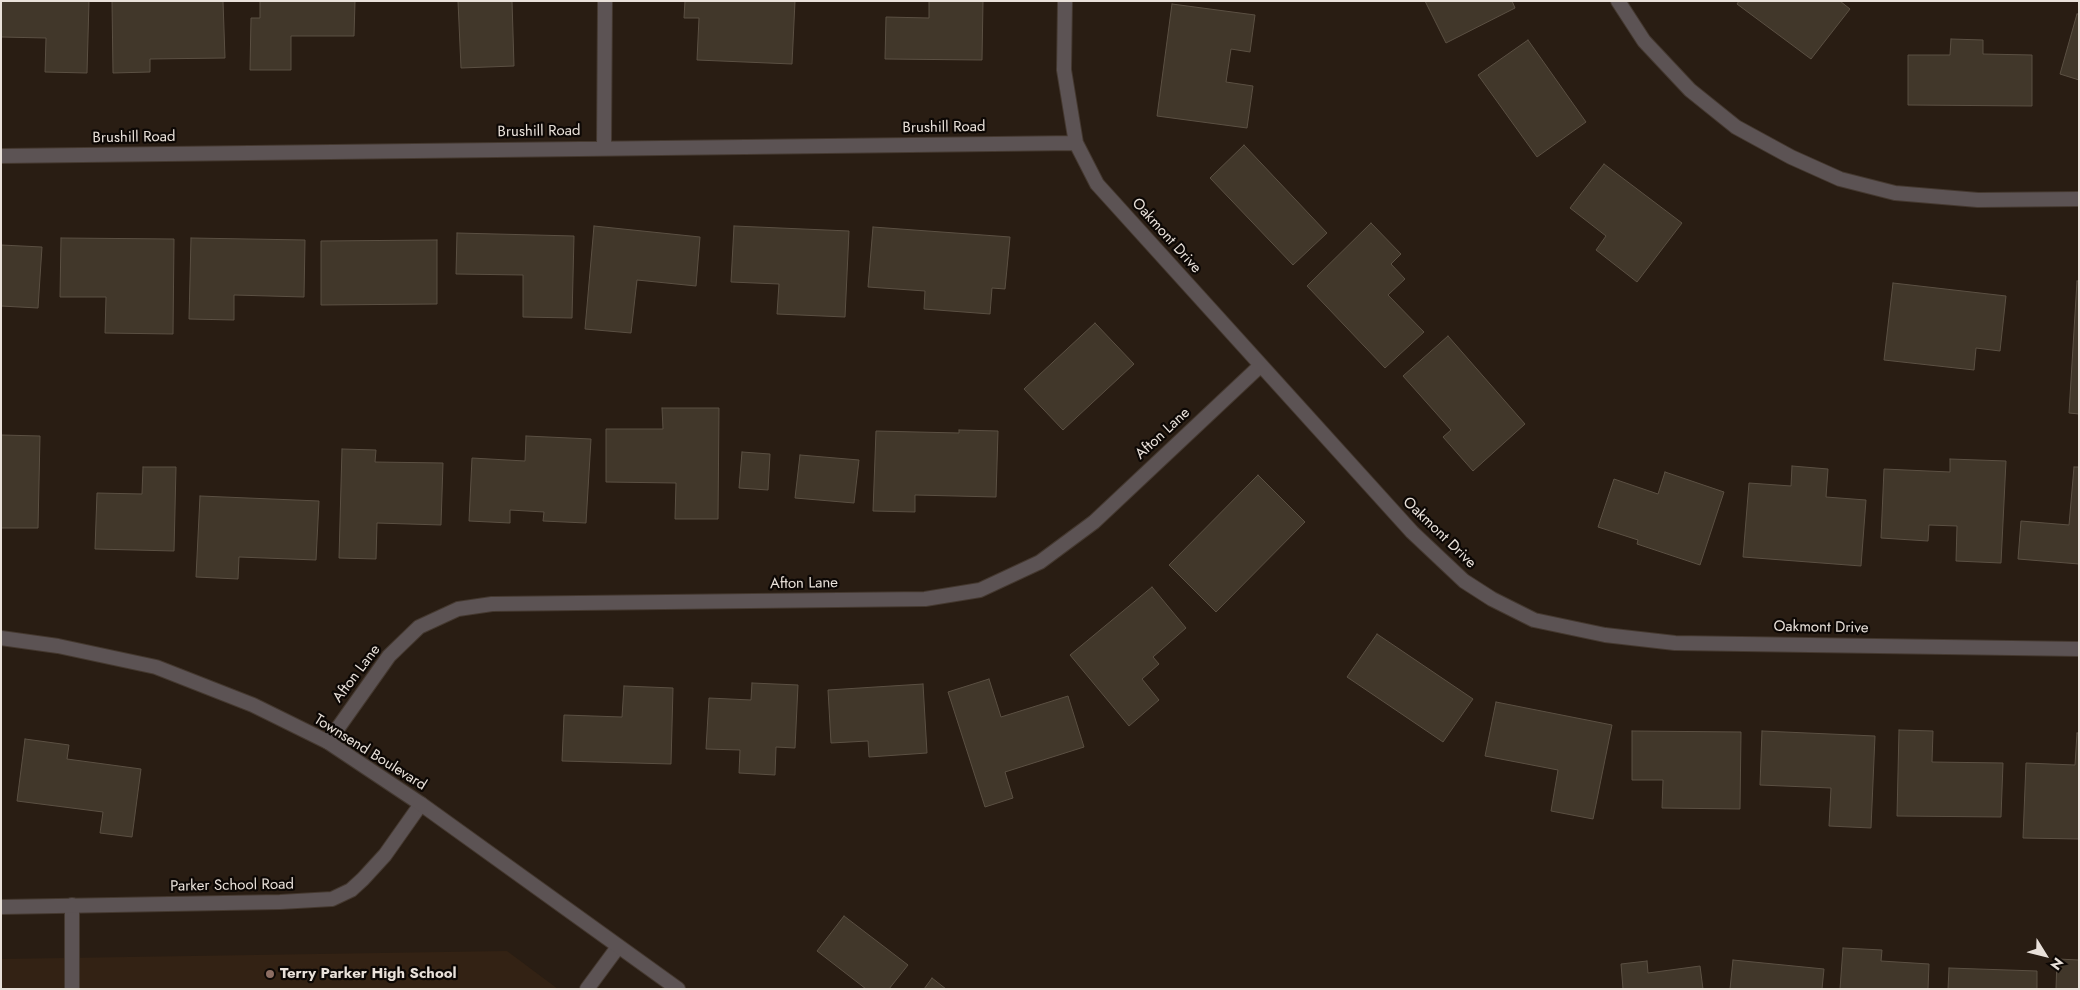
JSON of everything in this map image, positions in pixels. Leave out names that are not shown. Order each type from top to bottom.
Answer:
[{"type":"street","points":[[604,147],[605,1]]},
{"type":"street","name":"Oakmont Drive","points":[[1066,1],[1064,70],[1076,143],[1097,184],[1260,366],[1437,558],[1464,581],[1485,595],[1534,620],[1605,635],[1675,643],[2079,649]]},
{"type":"street","points":[[1618,1],[1644,41],[1690,90],[1736,127],[1791,157],[1840,179],[1895,193],[1978,200],[2079,199]]},
{"type":"street","name":"Brushill Road","points":[[1,156],[604,147],[1076,143]]},
{"type":"street","name":"Afton Lane","points":[[328,742],[389,656],[419,627],[458,610],[492,604],[925,599],[980,590],[1040,562],[1094,522],[1260,366]]},
{"type":"street","name":"Townsend Boulevard","points":[[1,638],[58,646],[156,667],[253,705],[328,742],[421,804],[678,989]]},
{"type":"street","name":"Parker School Road","points":[[1,907],[280,902],[332,899],[351,890],[385,855],[421,804]]},
{"type":"street","points":[[72,905],[72,989]]},
{"type":"street","points":[[587,989],[618,947]]},
{"type":"shaded area","name":"Terry Parker High School","points":[[507,951],[558,989],[1,989],[1,959]]},
{"type":"building","points":[[1,1],[89,1],[87,73],[45,72],[46,38],[1,37]]},
{"type":"building","points":[[112,1],[223,1],[225,58],[150,59],[150,72],[113,73]]},
{"type":"building","points":[[260,1],[355,1],[354,36],[291,36],[291,70],[250,70],[251,18],[260,18]]},
{"type":"building","points":[[458,1],[512,1],[514,66],[461,68]]},
{"type":"building","points":[[685,1],[795,1],[792,64],[697,60],[699,18],[684,18]]},
{"type":"building","points":[[929,1],[983,1],[982,60],[885,59],[886,17],[929,18]]},
{"type":"building","points":[[1425,1],[1512,1],[1515,8],[1446,43]]},
{"type":"building","points":[[1739,1],[1840,1],[1850,9],[1811,59],[1737,4]]},
{"type":"building","points":[[1172,4],[1255,15],[1250,52],[1231,49],[1226,82],[1253,86],[1247,128],[1157,116]]},
{"type":"building","points":[[2077,14],[2079,14],[2079,80],[2060,74]]},
{"type":"building","points":[[1951,39],[1983,40],[1983,54],[2032,55],[2032,106],[1908,105],[1908,55],[1950,55]]},
{"type":"building","points":[[1528,40],[1586,122],[1537,157],[1478,75]]},
{"type":"building","points":[[1244,145],[1327,233],[1293,265],[1210,178]]},
{"type":"building","points":[[1604,164],[1682,223],[1637,282],[1596,250],[1606,236],[1570,208]]},
{"type":"building","points":[[1371,223],[1401,254],[1391,264],[1405,279],[1388,295],[1424,332],[1385,368],[1307,286]]},
{"type":"building","points":[[594,226],[700,237],[696,286],[637,280],[631,333],[585,329]]},
{"type":"building","points":[[734,226],[849,231],[845,317],[777,314],[779,284],[731,282]]},
{"type":"building","points":[[873,227],[1010,237],[1005,289],[992,288],[990,314],[924,309],[925,291],[868,287]]},
{"type":"building","points":[[457,233],[574,236],[572,318],[523,317],[523,275],[456,274]]},
{"type":"building","points":[[61,238],[174,239],[173,334],[105,333],[106,297],[60,297]]},
{"type":"building","points":[[191,238],[305,240],[304,297],[234,295],[234,320],[189,319]]},
{"type":"building","points":[[437,240],[437,304],[321,305],[321,241]]},
{"type":"building","points":[[1,245],[42,247],[38,308],[1,306]]},
{"type":"building","points":[[2077,281],[2079,281],[2079,414],[2069,413]]},
{"type":"building","points":[[1893,283],[2006,296],[2000,351],[1976,348],[1974,370],[1884,360]]},
{"type":"building","points":[[1095,323],[1134,364],[1063,430],[1024,389]]},
{"type":"building","points":[[1448,336],[1525,424],[1473,471],[1443,437],[1451,430],[1403,376]]},
{"type":"building","points":[[662,408],[719,408],[718,519],[675,519],[676,483],[606,482],[606,429],[663,429]]},
{"type":"building","points":[[959,430],[998,431],[996,497],[915,495],[915,512],[873,511],[876,431],[959,433]]},
{"type":"building","points":[[1,435],[40,436],[38,528],[1,528]]},
{"type":"building","points":[[526,436],[591,439],[586,523],[543,521],[544,512],[510,510],[510,523],[469,521],[472,458],[525,461]]},
{"type":"building","points":[[342,449],[376,450],[375,462],[443,463],[441,525],[377,523],[376,559],[339,558]]},
{"type":"building","points":[[742,452],[770,454],[768,490],[739,488]]},
{"type":"building","points":[[800,455],[859,460],[854,503],[795,498]]},
{"type":"building","points":[[1950,459],[2006,461],[2001,563],[1956,561],[1957,526],[1929,525],[1928,541],[1881,538],[1884,469],[1950,472]]},
{"type":"building","points":[[1792,466],[1828,469],[1826,497],[1866,500],[1861,566],[1743,557],[1749,483],[1791,486]]},
{"type":"building","points":[[143,467],[176,467],[174,551],[95,549],[97,493],[142,494]]},
{"type":"building","points":[[2074,467],[2079,467],[2079,564],[2018,559],[2021,521],[2069,525]]},
{"type":"building","points":[[1665,472],[1724,492],[1700,565],[1637,544],[1638,540],[1598,527],[1614,479],[1658,494]]},
{"type":"building","points":[[1258,475],[1305,522],[1216,612],[1169,565]]},
{"type":"building","points":[[200,496],[319,501],[316,560],[239,557],[238,579],[196,577]]},
{"type":"building","points":[[1152,587],[1186,628],[1153,657],[1159,664],[1142,679],[1159,700],[1129,726],[1070,655]]},
{"type":"building","points":[[1377,634],[1473,699],[1443,742],[1347,677]]},
{"type":"building","points":[[989,679],[1001,717],[1068,696],[1084,747],[1005,772],[1013,798],[985,807],[948,692]]},
{"type":"building","points":[[752,683],[798,685],[795,748],[776,747],[775,775],[739,773],[740,750],[706,749],[709,698],[751,700]]},
{"type":"building","points":[[923,684],[927,753],[869,757],[868,741],[831,743],[828,690]]},
{"type":"building","points":[[624,686],[673,688],[671,764],[562,761],[564,715],[622,717]]},
{"type":"building","points":[[1496,702],[1612,725],[1593,819],[1551,811],[1558,770],[1485,756]]},
{"type":"building","points":[[1899,730],[1933,731],[1932,762],[2003,763],[2001,817],[1897,816]]},
{"type":"building","points":[[1632,731],[1741,732],[1740,809],[1662,808],[1663,780],[1632,780]]},
{"type":"building","points":[[1762,731],[1875,736],[1871,828],[1829,826],[1831,788],[1760,785]]},
{"type":"building","points":[[2077,733],[2079,733],[2079,839],[2023,838],[2026,763],[2075,765]]},
{"type":"building","points":[[25,739],[69,745],[67,759],[141,769],[132,837],[100,833],[103,812],[17,801]]},
{"type":"building","points":[[844,916],[908,965],[889,989],[866,989],[817,951]]},
{"type":"building","points":[[1843,948],[1882,950],[1881,961],[1929,964],[1928,989],[1840,989]]},
{"type":"building","points":[[2057,959],[2079,960],[2079,989],[2056,989]]},
{"type":"building","points":[[1733,960],[1824,969],[1822,989],[1730,989]]},
{"type":"building","points":[[1647,961],[1648,973],[1700,966],[1703,989],[1623,989],[1621,964]]},
{"type":"building","points":[[1949,968],[2037,971],[2037,989],[1948,989]]},
{"type":"building","points":[[932,978],[946,989],[924,989]]},
{"type":"place","name":"Terry Parker High School","points":[[270,974]]}]
